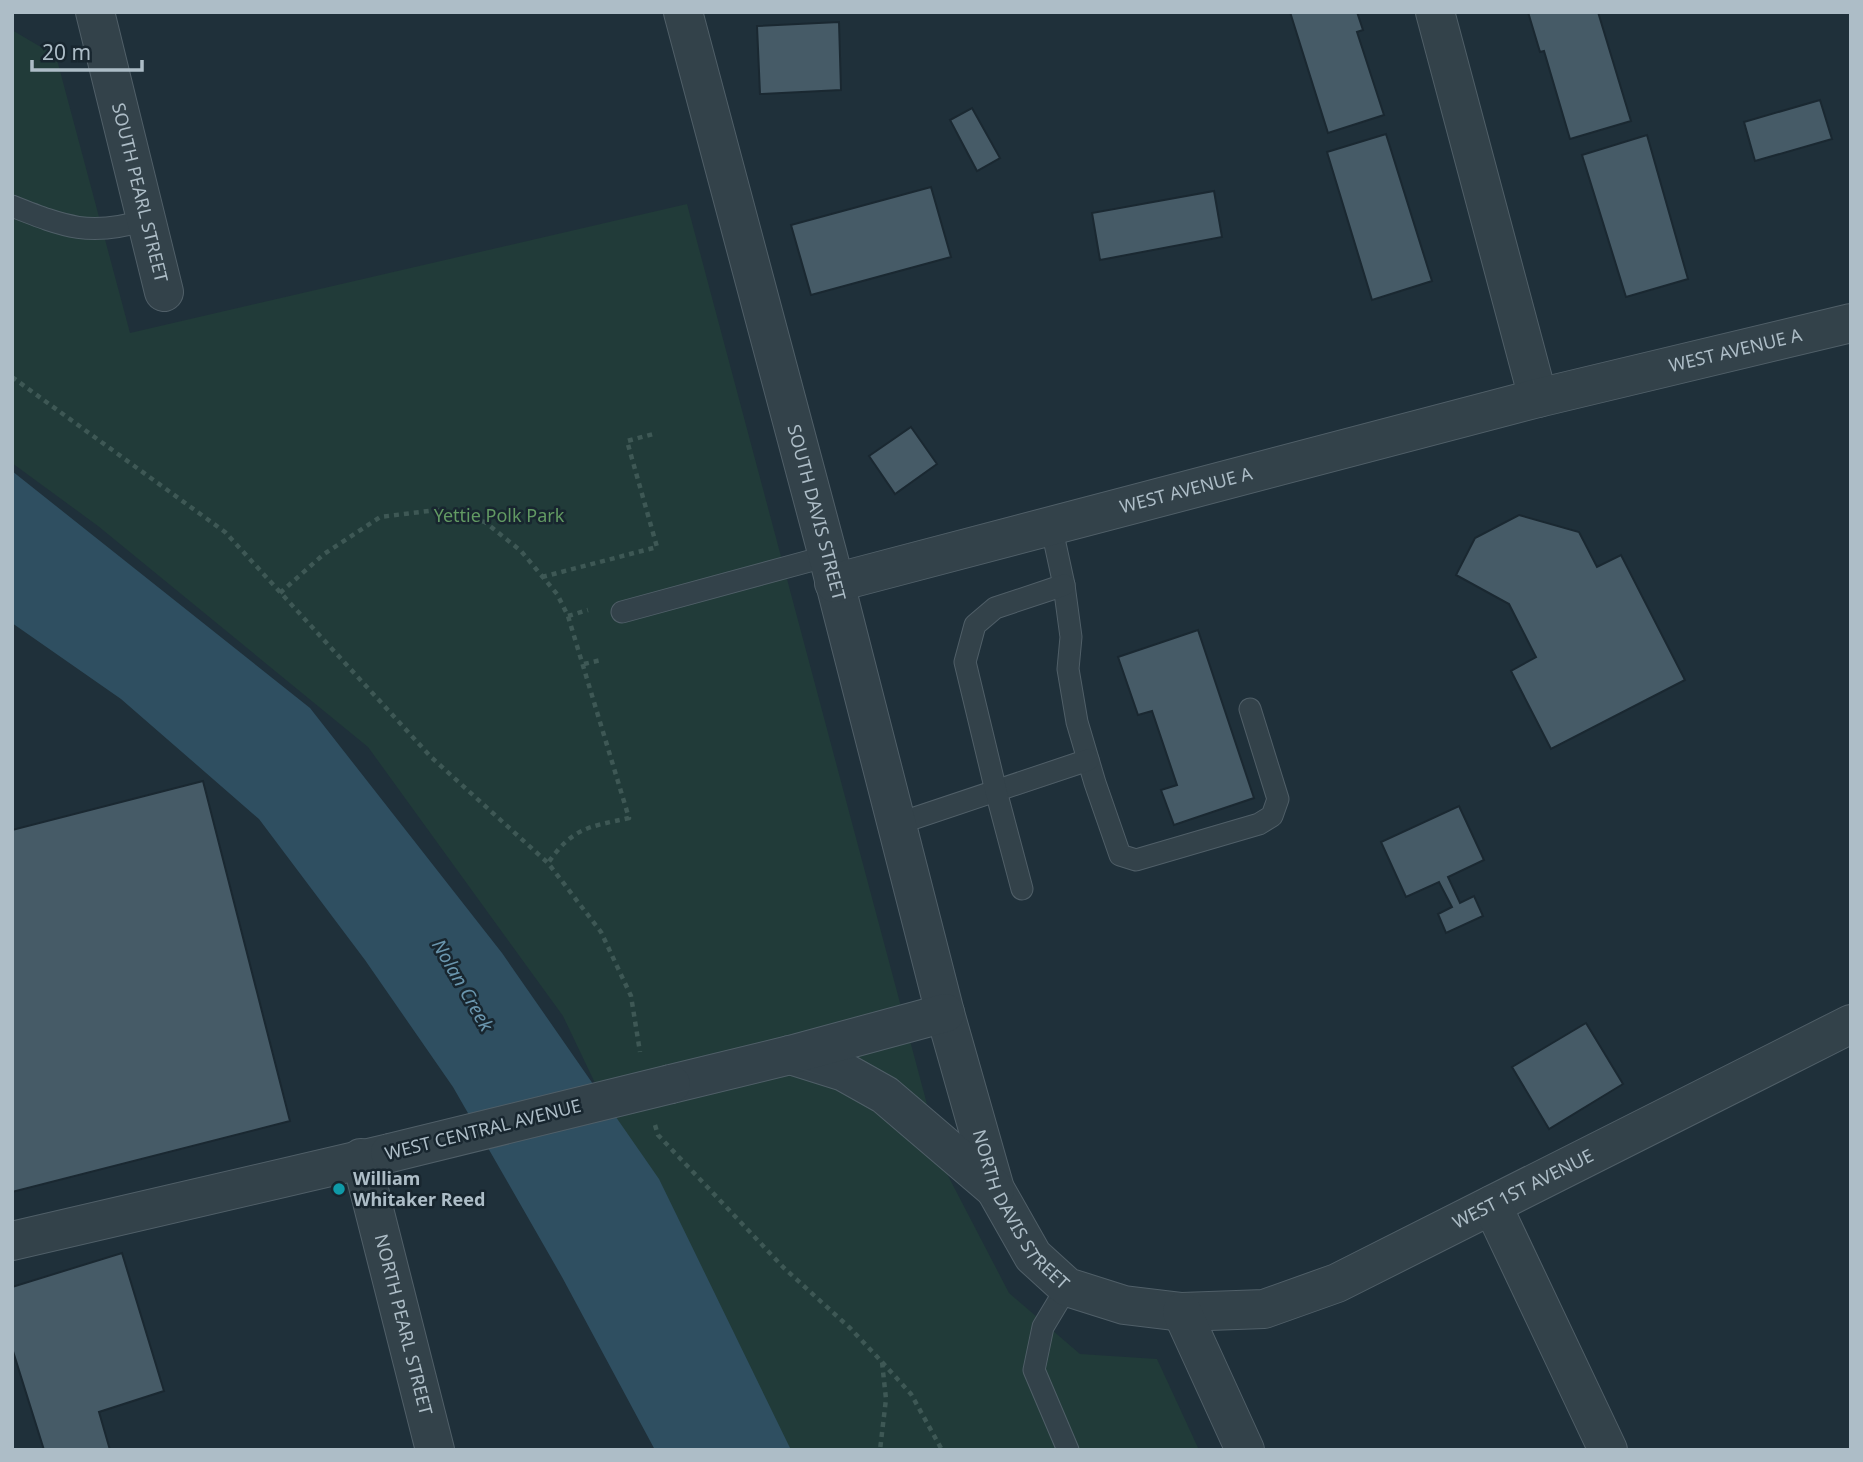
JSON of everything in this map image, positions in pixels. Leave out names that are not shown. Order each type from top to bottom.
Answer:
[{"type":"street","name":"SOUTH PEARL STREET","points":[[95,12],[163,292]]},
{"type":"street","name":"SOUTH DAVIS STREET","points":[[683,12],[831,569],[945,1013]]},
{"type":"street","points":[[1436,12],[1538,398]]},
{"type":"street","name":"WEST AVENUE A","points":[[831,569],[1051,524],[1538,398],[1851,323]]},
{"type":"street","name":"WEST CENTRAL AVENUE","points":[[12,1241],[671,1084],[945,1013]]},
{"type":"street","name":"NORTH DAVIS STREET","points":[[945,1013],[995,1189],[1033,1256],[1067,1287],[1124,1305],[1182,1312]]},
{"type":"street","name":"WEST 1ST AVENUE","points":[[1182,1312],[1264,1309],[1338,1283],[1851,1024]]},
{"type":"street","points":[[789,1055],[844,1072],[885,1095],[995,1189]]},
{"type":"street","name":"NORTH PEARL STREET","points":[[376,1155],[435,1450]]},
{"type":"street","points":[[1492,1205],[1608,1450]]},
{"type":"street","points":[[1182,1312],[1245,1450]]},
{"type":"lane","points":[[12,206],[67,227],[117,229],[146,220]]},
{"type":"lane","points":[[1051,524],[1071,637],[1068,669],[1077,722],[1120,855],[1136,860],[1259,824],[1272,816],[1278,799],[1250,709]]},
{"type":"lane","points":[[622,612],[831,569]]},
{"type":"lane","points":[[1022,889],[965,662],[975,625],[995,608],[1063,585]]},
{"type":"lane","points":[[897,824],[1088,760]]},
{"type":"lane","points":[[1067,1287],[1043,1327],[1034,1370],[1068,1450]]},
{"type":"path","points":[[12,377],[225,532],[431,757],[548,863],[601,932],[631,996],[641,1059]]},
{"type":"path","points":[[542,577],[657,547],[627,441],[657,433]]},
{"type":"path","points":[[280,593],[324,554],[380,517],[436,510],[485,522],[521,551],[557,594],[568,616],[629,818],[582,828],[560,846],[548,863]]},
{"type":"path","points":[[568,616],[587,610]]},
{"type":"path","points":[[584,664],[601,660]]},
{"type":"path","points":[[654,1124],[658,1135],[784,1268],[822,1302],[911,1394],[942,1450]]},
{"type":"path","points":[[880,1450],[886,1399],[882,1362]]},
{"type":"green space","name":"Yettie Polk Park","points":[[12,30],[56,56],[130,333],[687,204],[944,1168],[1009,1293],[1080,1354],[1157,1359],[1199,1450],[759,1450],[648,1194],[563,1016],[368,747],[98,526],[12,463]]},
{"type":"water","name":"Nolan Creek","points":[[12,471],[310,708],[502,953],[659,1179],[791,1450],[655,1450],[562,1277],[453,1087],[365,960],[259,819],[121,699],[12,623]]},
{"type":"building","points":[[1290,12],[1357,12],[1363,30],[1357,32],[1384,115],[1328,133]]},
{"type":"building","points":[[1528,12],[1598,12],[1631,121],[1570,139],[1544,51],[1540,52]]},
{"type":"building","points":[[839,22],[841,90],[760,94],[757,26]]},
{"type":"building","points":[[1820,100],[1832,139],[1755,161],[1744,122]]},
{"type":"building","points":[[972,108],[1000,158],[977,171],[950,120]]},
{"type":"building","points":[[1386,134],[1432,281],[1372,300],[1327,152]]},
{"type":"building","points":[[1647,135],[1688,279],[1626,297],[1582,155]]},
{"type":"building","points":[[931,187],[951,257],[811,295],[791,225]]},
{"type":"building","points":[[1214,191],[1222,237],[1100,260],[1092,213]]},
{"type":"building","points":[[911,427],[937,464],[895,494],[869,456]]},
{"type":"building","points":[[1519,515],[1579,532],[1597,567],[1621,555],[1685,680],[1551,749],[1511,671],[1536,657],[1509,604],[1456,575],[1475,538]]},
{"type":"building","points":[[1198,630],[1254,798],[1174,825],[1161,790],[1177,785],[1152,711],[1138,715],[1118,657]]},
{"type":"building","points":[[203,781],[290,1121],[12,1192],[12,830]]},
{"type":"building","points":[[1459,806],[1484,860],[1448,877],[1460,903],[1474,896],[1483,916],[1446,933],[1438,914],[1452,907],[1439,882],[1406,897],[1381,842]]},
{"type":"building","points":[[1586,1023],[1623,1084],[1549,1129],[1512,1067]]},
{"type":"building","points":[[122,1253],[164,1391],[99,1412],[110,1450],[44,1450],[12,1348],[12,1287]]},
{"type":"place","name":"William Whitaker Reed","points":[[339,1189]]}]
